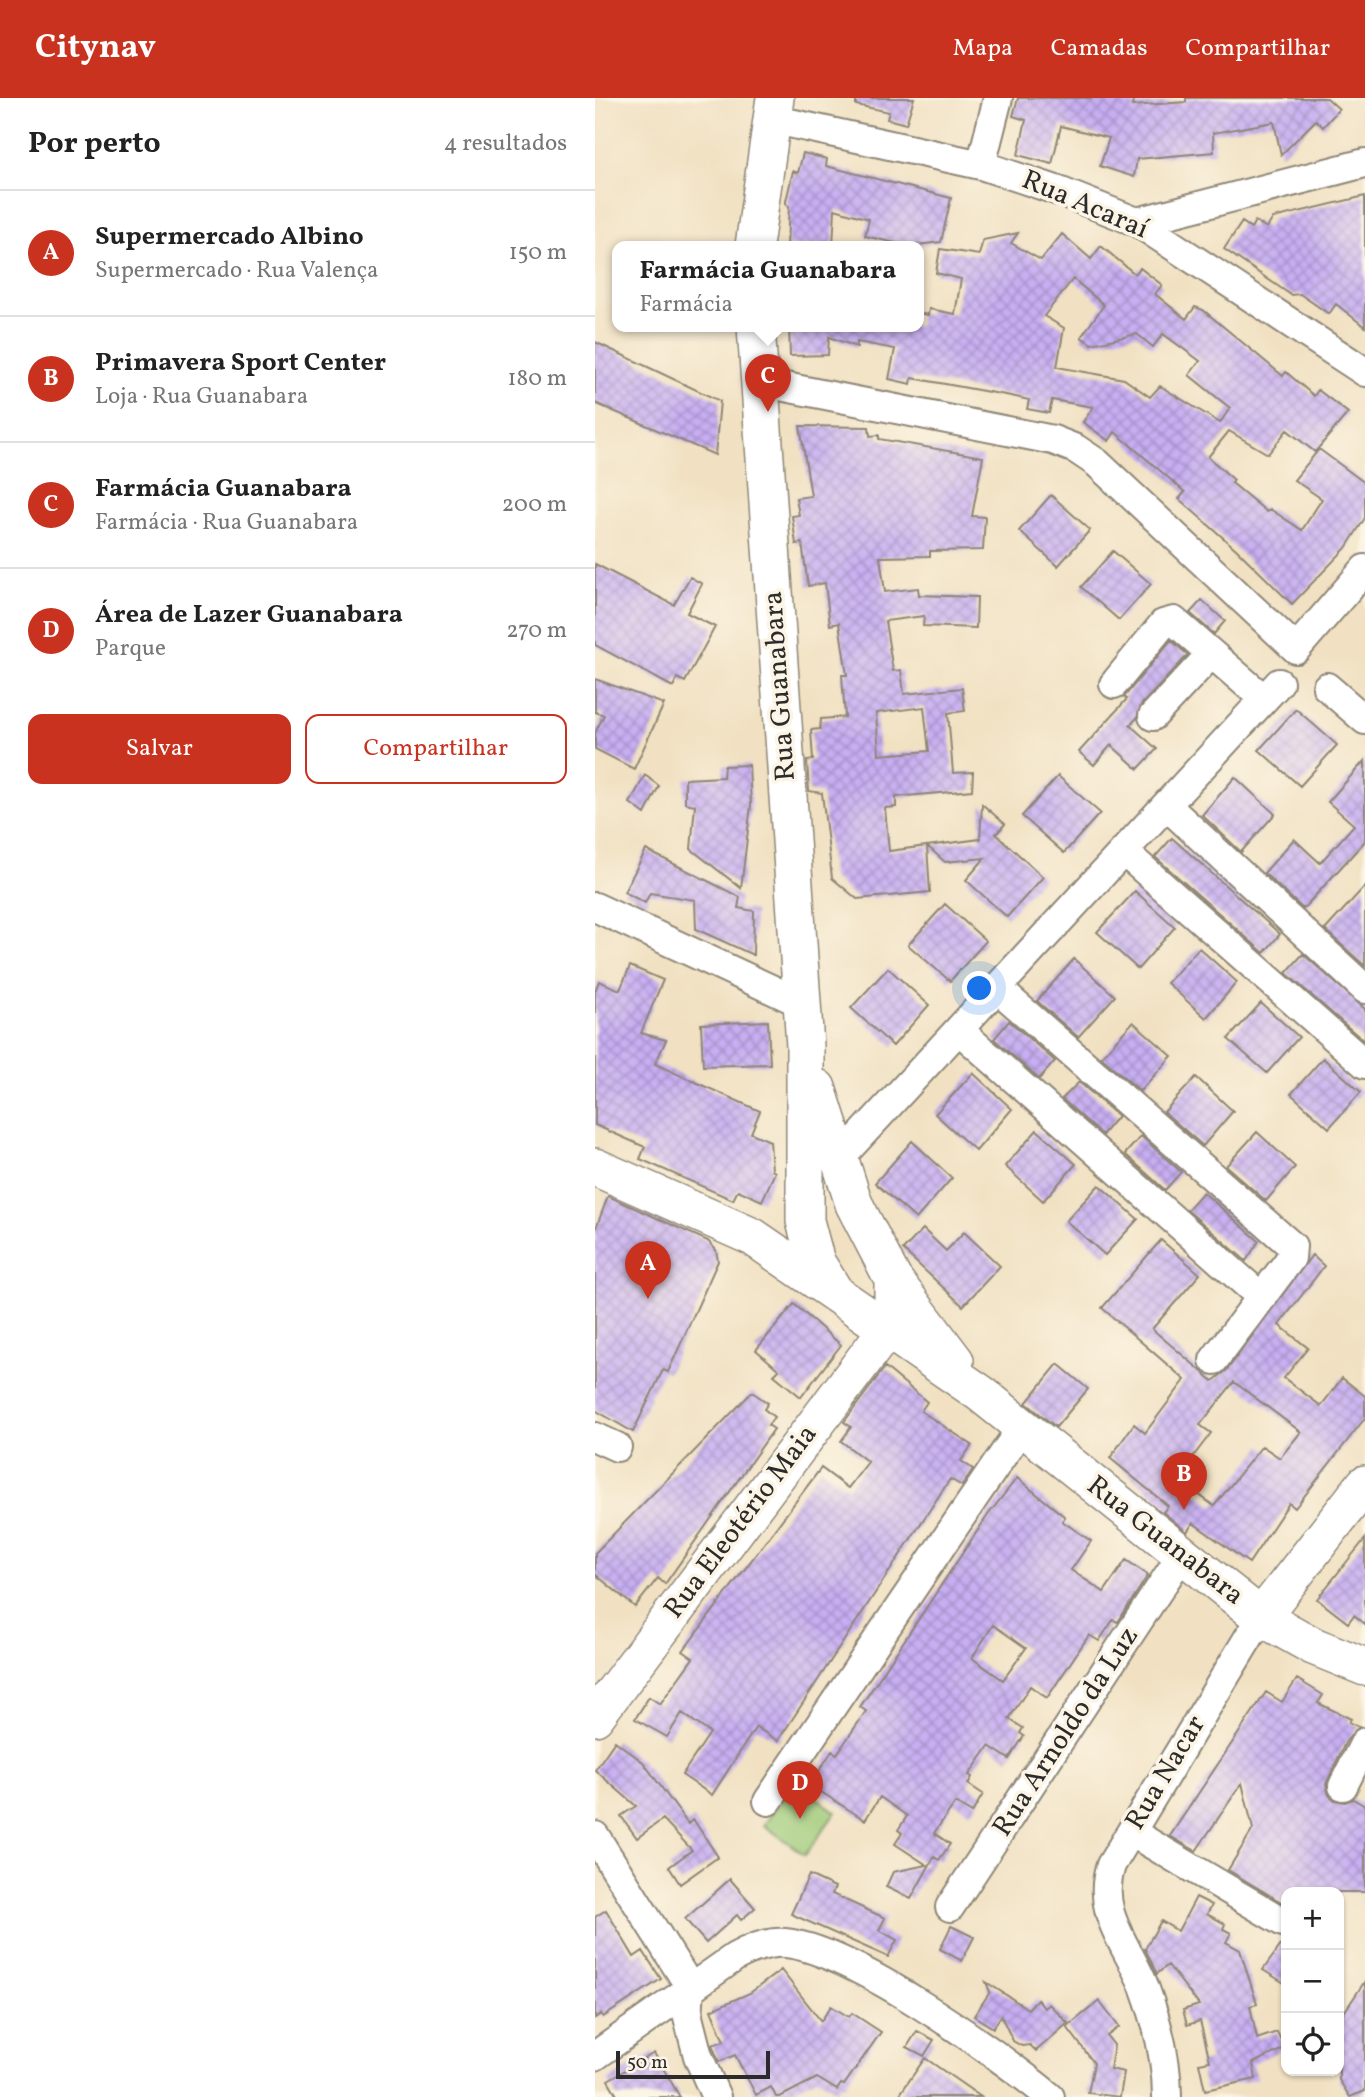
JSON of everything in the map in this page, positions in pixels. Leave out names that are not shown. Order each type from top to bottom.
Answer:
[{"type":"main road","points":[[755,241],[773,108]]},
{"type":"main road","name":"Rua Guanabara","points":[[756,332],[805,1046],[805,1221],[816,1262],[845,1299],[980,1393],[1181,1556],[1261,1617],[1314,1646],[1365,1667]]},
{"type":"main road","name":"Rua Guanabara","points":[[805,1046],[838,1160],[854,1204],[893,1279],[980,1393]]},
{"type":"main road","points":[[805,1221],[838,1160]]},
{"type":"main road","points":[[595,1167],[753,1237],[845,1299],[876,1303],[893,1279]]},
{"type":"main road","points":[[753,1237],[805,1221],[813,1208],[822,1202],[838,1199],[854,1204]]},
{"type":"main road","points":[[888,1328],[893,1315],[893,1279]]},
{"type":"main road","name":"Rua Eleotério Maia","points":[[595,1717],[888,1328]]},
{"type":"main road","name":"Rua Nacar","points":[[1261,1617],[1365,1484]]},
{"type":"street","points":[[981,165],[998,98]]},
{"type":"street","name":"Rua Acaraí","points":[[773,108],[981,165],[1059,191],[1137,222],[1365,372]]},
{"type":"street","points":[[1137,222],[1365,163]]},
{"type":"street","points":[[760,382],[1053,440],[1076,449],[1097,463],[1297,649],[1365,569]]},
{"type":"street","points":[[838,1160],[1272,691],[1211,654],[1174,621],[1163,624],[1114,684]]},
{"type":"street","points":[[1153,716],[1211,654]]},
{"type":"street","points":[[1328,687],[1365,720]]},
{"type":"street","points":[[1167,806],[1365,989]]},
{"type":"street","points":[[1124,852],[1365,1064]]},
{"type":"street","points":[[595,907],[801,1003]]},
{"type":"street","points":[[998,989],[1292,1246],[1291,1258],[1214,1360]]},
{"type":"street","points":[[960,1031],[1261,1296]]},
{"type":"street","points":[[768,1801],[1022,1427]]},
{"type":"street","name":"Rua Arnoldo da Luz","points":[[950,1907],[1181,1556]]},
{"type":"street","name":"Rua Nacar","points":[[1167,2097],[1164,2063],[1153,2011],[1105,1898],[1105,1882],[1111,1865],[1261,1617]]},
{"type":"street","points":[[1343,1786],[1365,1742]]},
{"type":"street","points":[[1131,1832],[1281,1921]]},
{"type":"street","points":[[595,1836],[689,1987],[688,2017],[698,2056],[716,2097]]},
{"type":"street","points":[[595,2056],[689,1987],[755,1947],[777,1942],[815,1951],[853,1968],[967,2033],[1050,2097]]},
{"type":"green space","points":[[795,1782],[836,1812],[805,1855],[764,1825]]},
{"type":"building","points":[[856,98],[914,98],[906,124],[887,119],[889,112],[856,105]]},
{"type":"building","points":[[1018,98],[1134,98],[1132,106],[1186,102],[1186,98],[1327,98],[1339,109],[1323,127],[1316,120],[1281,155],[1274,122],[1213,133],[1214,152],[1137,159],[1134,177],[1100,166],[1109,138],[1061,126],[1052,164],[1018,155],[1026,120],[1013,116]]},
{"type":"building","points":[[803,153],[827,159],[826,166],[951,198],[941,242],[924,244],[924,241],[886,241],[865,236],[869,219],[835,209],[833,241],[787,241],[789,206],[786,201],[793,171],[798,173]]},
{"type":"building","points":[[1365,196],[1365,327],[1336,304],[1329,314],[1300,294],[1291,295],[1224,249],[1242,222],[1251,228],[1255,221],[1267,228],[1273,218]]},
{"type":"building","points":[[1018,233],[1011,243],[1041,260],[1062,234],[1091,259],[1101,246],[1135,274],[1140,268],[1162,285],[1155,294],[1186,319],[1195,307],[1203,310],[1283,376],[1286,372],[1314,396],[1318,390],[1348,413],[1315,452],[1287,430],[1268,454],[1229,431],[1208,457],[1234,480],[1232,483],[1267,512],[1270,509],[1302,530],[1322,499],[1294,480],[1319,449],[1365,483],[1365,518],[1346,548],[1292,604],[1236,549],[1179,499],[1185,492],[1115,432],[1109,441],[1083,422],[1093,407],[1052,400],[1049,413],[1027,409],[1029,400],[1011,396],[912,378],[911,384],[889,379],[895,349],[857,342],[857,347],[829,337],[828,355],[790,356],[789,332],[924,332],[924,314],[928,315],[929,309],[955,314],[961,279],[936,273],[940,249],[979,255],[983,240]],"holes":[[[1073,279],[1104,305],[1081,337],[1092,344],[1137,334],[1153,347],[1163,334],[1200,361],[1189,375],[1230,408],[1220,423],[1160,386],[1150,397],[1124,379],[1057,367],[1064,328],[1044,316]]]},
{"type":"building","points":[[595,342],[720,401],[715,455],[595,403]]},
{"type":"building","points":[[800,426],[869,427],[870,436],[879,435],[879,439],[983,457],[972,516],[985,517],[983,550],[930,551],[930,556],[880,557],[885,592],[918,588],[919,595],[977,597],[976,628],[923,626],[924,616],[885,621],[893,671],[901,670],[904,694],[962,688],[965,711],[948,713],[953,773],[973,772],[972,790],[896,797],[896,807],[885,808],[889,851],[927,846],[930,892],[857,899],[832,878],[822,793],[809,791],[807,761],[813,760],[811,730],[820,729],[821,719],[845,717],[842,675],[847,675],[839,623],[830,625],[825,583],[808,586],[802,543],[796,544],[792,516],[799,515],[796,498],[811,496]],"holes":[[[924,707],[929,751],[879,755],[876,713]]]},
{"type":"building","points":[[1051,495],[1090,530],[1058,566],[1019,531]]},
{"type":"building","points":[[1113,551],[1151,584],[1119,620],[1081,587]]},
{"type":"building","points":[[595,564],[674,605],[690,577],[702,584],[687,613],[715,627],[685,682],[677,678],[673,687],[595,645]]},
{"type":"building","points":[[1202,600],[1225,621],[1214,634],[1190,613]]},
{"type":"building","points":[[1171,640],[1188,655],[1141,705],[1137,718],[1130,725],[1157,749],[1138,769],[1111,745],[1094,765],[1079,752],[1127,699],[1124,697]]},
{"type":"building","points":[[595,679],[664,704],[634,769],[595,749],[595,733],[604,715],[595,712]]},
{"type":"building","points":[[1296,709],[1337,745],[1300,786],[1259,750]]},
{"type":"building","points":[[1365,760],[1365,841],[1303,909],[1264,873],[1294,839],[1320,863],[1354,825],[1328,802]]},
{"type":"building","points":[[749,765],[751,805],[741,888],[691,849],[695,805],[685,803],[685,779],[723,777],[724,766]]},
{"type":"building","points":[[645,775],[659,786],[645,814],[630,803]]},
{"type":"building","points":[[1058,776],[1100,813],[1064,853],[1022,816]]},
{"type":"building","points":[[1235,777],[1275,814],[1241,852],[1202,815]]},
{"type":"building","points":[[982,804],[1005,824],[996,834],[1043,877],[1007,917],[966,880],[985,858],[945,862],[927,846],[980,839]]},
{"type":"building","points":[[1172,838],[1280,934],[1264,953],[1155,857]]},
{"type":"building","points":[[646,850],[740,897],[738,908],[754,911],[753,955],[696,929],[695,900],[650,893],[645,903],[624,892]]},
{"type":"building","points":[[1365,886],[1365,966],[1325,930]]},
{"type":"building","points":[[1135,891],[1175,927],[1138,969],[1097,932]]},
{"type":"building","points":[[945,904],[986,941],[950,981],[908,945]]},
{"type":"building","points":[[1199,948],[1237,982],[1206,1018],[1167,983]]},
{"type":"building","points":[[1303,954],[1365,1009],[1365,1042],[1286,973]]},
{"type":"building","points":[[1074,959],[1115,996],[1078,1037],[1037,1001]]},
{"type":"building","points":[[630,966],[663,980],[641,1033],[666,1040],[655,1064],[760,1111],[751,1133],[770,1141],[772,1170],[775,1172],[762,1201],[738,1190],[733,1200],[640,1159],[645,1147],[595,1125],[595,991],[599,981],[620,990]]},
{"type":"building","points":[[888,968],[929,1005],[893,1046],[851,1008]]},
{"type":"building","points":[[1261,1003],[1299,1037],[1267,1073],[1228,1039]]},
{"type":"building","points":[[768,1021],[770,1064],[703,1066],[701,1024]]},
{"type":"building","points":[[1009,1021],[1055,1061],[1039,1079],[994,1039]]},
{"type":"building","points":[[1133,1022],[1172,1056],[1140,1091],[1101,1057]]},
{"type":"building","points":[[1323,1058],[1361,1092],[1329,1128],[1291,1094]]},
{"type":"building","points":[[973,1073],[1012,1109],[976,1151],[935,1114]]},
{"type":"building","points":[[1196,1077],[1233,1111],[1203,1146],[1164,1112]]},
{"type":"building","points":[[1079,1082],[1118,1116],[1102,1135],[1062,1099]]},
{"type":"building","points":[[1037,1130],[1076,1164],[1043,1201],[1005,1166]]},
{"type":"building","points":[[1257,1132],[1295,1167],[1266,1201],[1226,1166]]},
{"type":"building","points":[[1141,1136],[1181,1172],[1165,1190],[1125,1154]]},
{"type":"building","points":[[912,1141],[952,1178],[916,1219],[875,1183]]},
{"type":"building","points":[[1099,1185],[1138,1219],[1105,1255],[1066,1221]]},
{"type":"building","points":[[1203,1192],[1259,1241],[1246,1261],[1187,1210]]},
{"type":"building","points":[[608,1196],[708,1241],[716,1250],[718,1261],[668,1372],[663,1370],[633,1432],[595,1410],[595,1231]]},
{"type":"building","points":[[923,1229],[946,1251],[964,1232],[1000,1266],[963,1306],[903,1250]]},
{"type":"building","points":[[1161,1240],[1200,1274],[1152,1329],[1213,1381],[1227,1370],[1312,1255],[1324,1266],[1279,1325],[1308,1348],[1284,1378],[1321,1406],[1342,1378],[1365,1396],[1365,1418],[1295,1508],[1289,1503],[1249,1563],[1193,1523],[1187,1532],[1163,1512],[1168,1506],[1110,1458],[1134,1424],[1145,1433],[1185,1380],[1102,1308]],"holes":[[[1234,1382],[1301,1432],[1280,1458],[1262,1446],[1214,1506],[1177,1478],[1211,1433],[1200,1425]]]},
{"type":"building","points":[[794,1304],[841,1345],[801,1397],[774,1375],[779,1370],[756,1350]]},
{"type":"building","points":[[1058,1364],[1088,1389],[1056,1427],[1026,1403]]},
{"type":"building","points":[[885,1367],[927,1402],[921,1411],[972,1445],[961,1461],[973,1469],[962,1486],[950,1479],[778,1741],[756,1727],[712,1795],[682,1775],[710,1733],[682,1713],[667,1737],[635,1719],[649,1697],[660,1704],[693,1658],[683,1651],[821,1468],[848,1488],[868,1462],[841,1441],[851,1427],[844,1422]]},
{"type":"building","points":[[752,1392],[768,1403],[764,1409],[774,1417],[768,1425],[774,1429],[665,1584],[658,1578],[635,1607],[595,1574],[595,1553]]},
{"type":"building","points":[[1017,1478],[1065,1517],[1062,1521],[1091,1541],[1071,1570],[1104,1592],[1126,1560],[1148,1575],[1118,1622],[1113,1620],[1099,1641],[1089,1635],[1047,1698],[1030,1686],[1009,1719],[1023,1728],[1020,1733],[1024,1736],[1009,1759],[989,1746],[969,1775],[972,1777],[968,1784],[983,1794],[972,1813],[955,1803],[934,1833],[950,1844],[939,1860],[934,1857],[911,1899],[886,1887],[893,1872],[927,1865],[895,1844],[902,1833],[898,1830],[907,1816],[880,1797],[865,1820],[810,1785],[832,1751],[837,1754],[866,1711],[860,1707],[988,1515]],"holes":[[[993,1625],[1026,1648],[1003,1680],[972,1658]]]},
{"type":"building","points":[[1365,1539],[1365,1624],[1354,1615],[1348,1623],[1317,1599]]},
{"type":"building","points":[[1297,1679],[1323,1695],[1318,1703],[1351,1719],[1349,1722],[1359,1727],[1346,1741],[1326,1784],[1329,1795],[1335,1800],[1345,1802],[1353,1799],[1365,1806],[1365,1892],[1344,1892],[1344,1887],[1281,1887],[1281,1902],[1228,1870],[1253,1829],[1242,1783],[1196,1851],[1170,1836],[1266,1692],[1282,1702]]},
{"type":"building","points":[[615,1741],[643,1762],[688,1824],[693,1819],[718,1857],[680,1884],[669,1867],[692,1850],[663,1819],[637,1838],[621,1816],[636,1806],[595,1770]]},
{"type":"building","points":[[809,1875],[835,1887],[832,1894],[885,1918],[879,1930],[897,1940],[888,1957],[791,1914]]},
{"type":"building","points":[[730,1879],[755,1908],[741,1920],[737,1915],[706,1943],[685,1919]]},
{"type":"building","points":[[1196,1897],[1212,1905],[1207,1914],[1225,1924],[1223,1929],[1231,1933],[1226,1942],[1240,1950],[1257,2004],[1250,2006],[1257,2039],[1277,2032],[1281,2040],[1281,2050],[1253,2063],[1256,2079],[1205,2090],[1199,2063],[1210,2061],[1200,2021],[1187,2025],[1183,2010],[1199,2005],[1168,1965],[1157,1974],[1145,1949],[1161,1921],[1178,1931]]},
{"type":"building","points":[[606,1910],[634,1957],[643,1951],[661,1979],[603,2017],[601,2014],[595,2018],[595,1917]]},
{"type":"building","points":[[951,1926],[974,1937],[962,1961],[940,1949]]},
{"type":"building","points":[[1281,1945],[1281,1981],[1263,1970]]},
{"type":"building","points":[[781,1970],[821,2021],[831,2006],[849,2017],[852,2013],[881,2032],[844,2085],[841,2084],[837,2090],[817,2078],[780,2097],[776,2097],[771,2087],[756,2095],[735,2055],[719,2062],[712,2045],[724,2041],[711,2010],[750,1993]]},
{"type":"building","points":[[1365,1981],[1365,2091],[1350,2097],[1339,2080],[1339,2076],[1344,2076],[1344,2012]]},
{"type":"building","points":[[986,1982],[1028,2009],[1037,1999],[1044,2008],[1049,2004],[1068,2023],[1036,2051],[1030,2045],[1022,2046],[1013,2041],[1001,2016],[993,2028],[974,2016],[990,1992]]},
{"type":"building","points":[[1099,2001],[1119,2027],[1107,2036],[1114,2045],[1110,2069],[1124,2072],[1120,2097],[1088,2093],[1094,2063],[1067,2027]]},
{"type":"building","points":[[917,2031],[934,2040],[924,2056],[907,2047]]},
{"type":"building","points":[[654,2053],[680,2097],[618,2097],[608,2080]]},
{"type":"building","points":[[925,2058],[981,2097],[898,2097]]},
{"type":"place","name":"Farmácia Guanabara","points":[[768,412]]},
{"type":"place","name":"Supermercado Albino","points":[[648,1299]]},
{"type":"place","name":"Primavera Sport Center","points":[[1184,1510]]},
{"type":"place","name":"Área de Lazer Guanabara","points":[[800,1819]]}]
